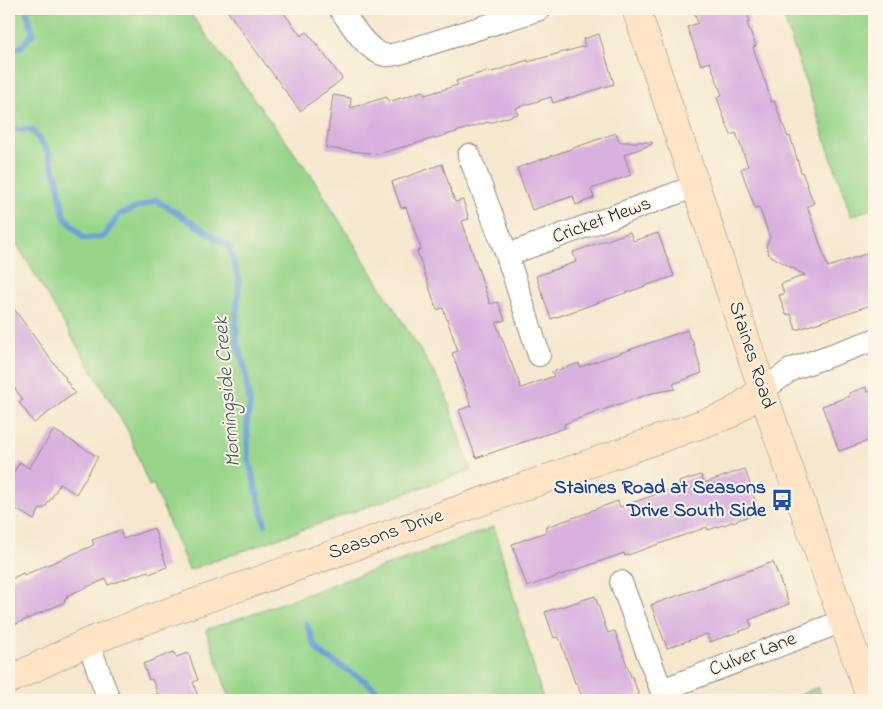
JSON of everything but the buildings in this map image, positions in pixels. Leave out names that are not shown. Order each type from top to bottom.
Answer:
[{"type":"street","points":[[340,9],[365,42],[376,52],[386,55],[398,54],[540,9]]},
{"type":"street","name":"Staines Road","points":[[636,9],[799,497],[871,700]]},
{"type":"street","points":[[469,155],[507,255],[539,355]]},
{"type":"street","name":"Cricket Mews","points":[[507,255],[696,186]]},
{"type":"street","points":[[763,390],[792,369],[874,340]]},
{"type":"street","name":"Seasons Drive","points":[[9,680],[88,642],[163,614],[730,414],[763,390]]},
{"type":"street","name":"Culver Lane","points":[[621,582],[664,695],[843,620]]},
{"type":"street","points":[[88,642],[109,700]]},
{"type":"green space","points":[[9,9],[187,9],[313,178],[443,387],[471,470],[189,570],[153,484],[149,486],[128,431],[9,231]]},
{"type":"green space","points":[[781,9],[874,9],[874,208],[851,216]]},
{"type":"green space","points":[[494,527],[543,700],[230,700],[206,630]]},
{"type":"green space","points":[[818,687],[823,700],[789,700]]},
{"type":"waterway","name":"Morningside Creek","points":[[9,51],[22,46],[33,33],[26,9]]},
{"type":"waterway","name":"Morningside Creek","points":[[9,129],[32,130],[48,152],[57,178],[64,216],[83,238],[103,237],[120,214],[156,200],[229,246],[239,280],[236,323],[237,343],[245,369],[250,406],[247,420],[248,457],[265,524]]},
{"type":"waterway","name":"Morningside Creek","points":[[306,623],[315,646],[323,655],[365,681],[388,700]]},
{"type":"place","name":"Staines Road at Seasons Drive South Side","points":[[782,500]]}]
